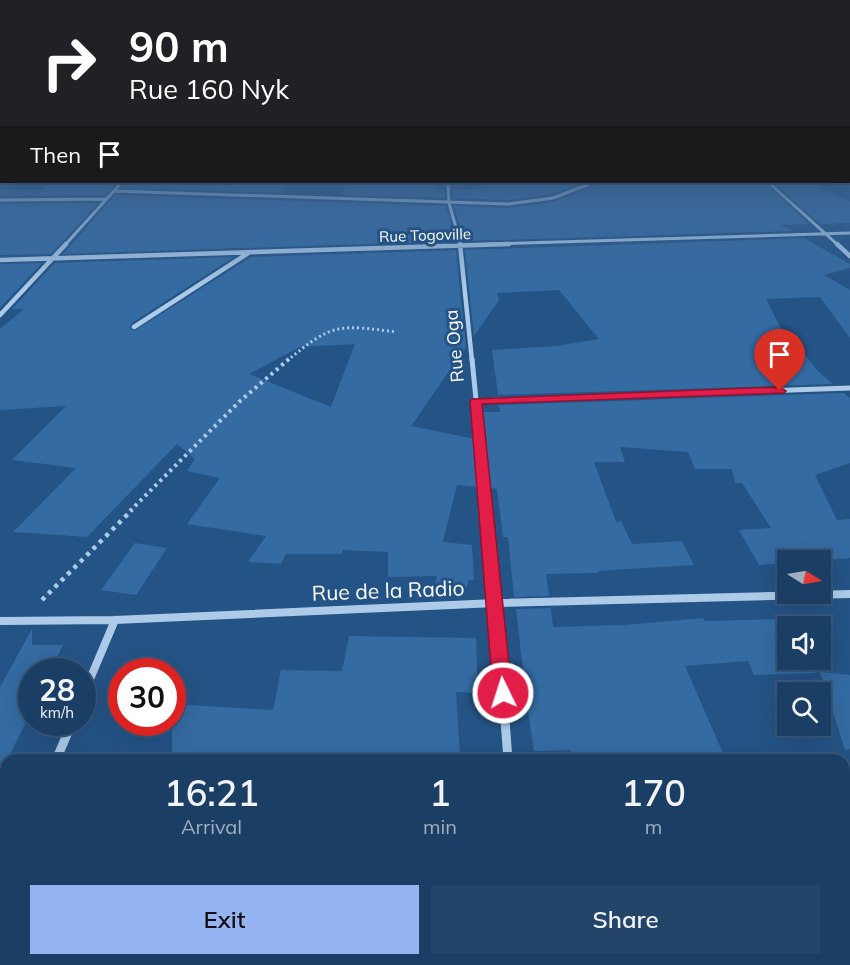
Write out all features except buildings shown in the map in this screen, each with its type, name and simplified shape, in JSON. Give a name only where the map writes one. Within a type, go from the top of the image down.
[{"type":"street","points":[[0,315],[56,258],[104,201]]},
{"type":"street","points":[[394,201],[449,203],[536,201]]},
{"type":"street","points":[[789,201],[850,256]]},
{"type":"street","name":"Rue Oga","points":[[449,203],[461,246],[496,603],[508,754]]},
{"type":"street","name":"Rue Togoville","points":[[0,260],[850,232]]},
{"type":"street","points":[[134,327],[250,251]]},
{"type":"street","points":[[476,401],[850,388]]},
{"type":"street","name":"Rue de la Radio","points":[[0,621],[115,620],[496,603],[850,594]]},
{"type":"street","points":[[96,665],[115,620]]},
{"type":"street","points":[[59,754],[66,736]]},
{"type":"path","points":[[22,620],[239,402],[315,338],[327,330],[342,327],[397,332]]},
{"type":"route","points":[[503,693],[476,401],[780,391]]}]
